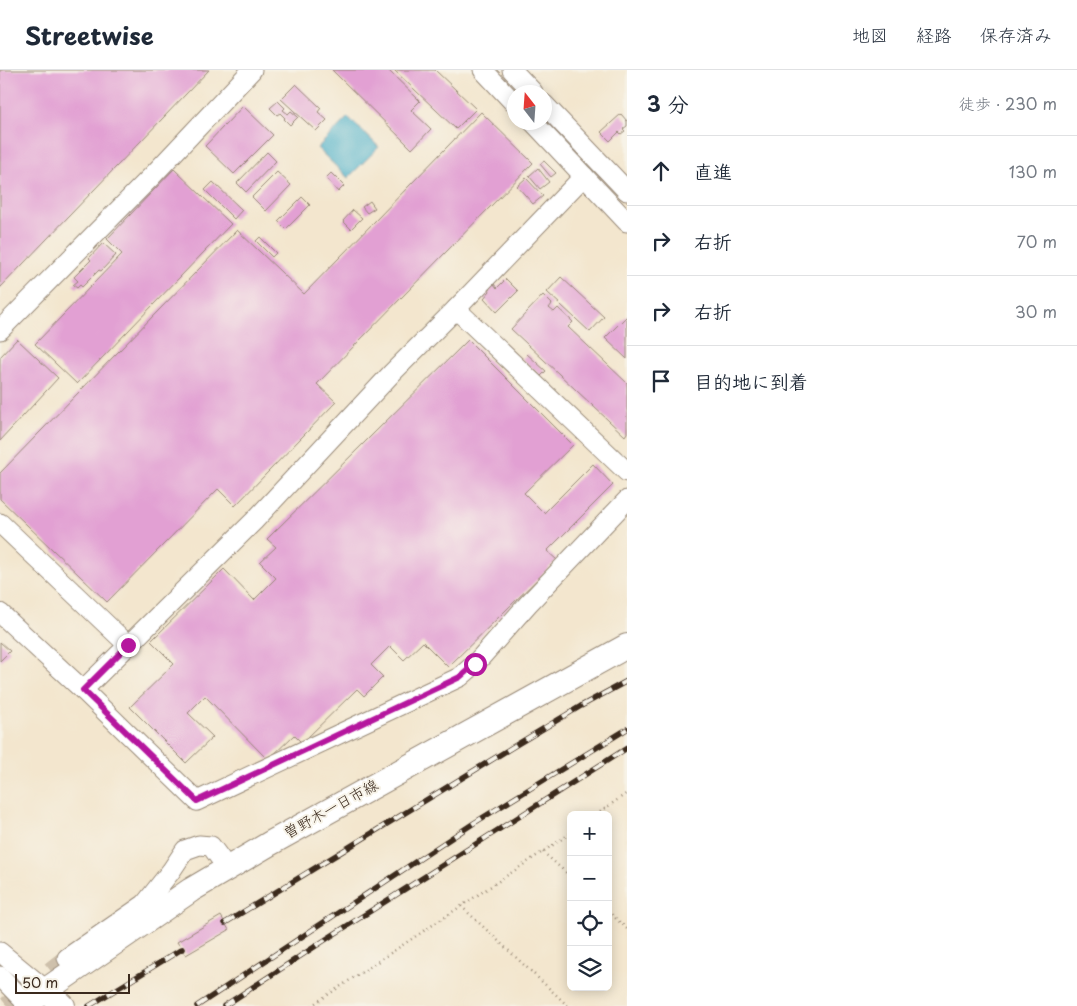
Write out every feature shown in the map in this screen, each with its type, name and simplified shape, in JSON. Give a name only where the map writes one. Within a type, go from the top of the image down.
[{"type":"main road","name":"曽野木一日市線","points":[[28,1005],[55,999],[191,890],[269,844],[627,646]]},
{"type":"street","points":[[0,330],[151,177],[252,70]]},
{"type":"street","points":[[483,70],[507,96]]},
{"type":"street","points":[[512,70],[526,85]]},
{"type":"street","points":[[552,112],[627,191]]},
{"type":"street","points":[[541,130],[627,222]]},
{"type":"street","points":[[83,690],[254,521],[392,373],[584,176]]},
{"type":"street","points":[[456,309],[627,472]]},
{"type":"street","points":[[0,614],[83,690],[197,801],[460,677],[475,664],[528,604],[627,500]]},
{"type":"street","points":[[0,523],[128,645]]},
{"type":"street","points":[[67,958],[145,904],[172,871],[185,850],[199,845],[211,846],[228,869]]},
{"type":"street","points":[[0,952],[55,999]]},
{"type":"street","points":[[0,976],[28,1005]]},
{"type":"path","points":[[602,811],[627,793]]},
{"type":"path","points":[[311,1006],[567,835]]},
{"type":"path","points":[[543,852],[567,873]]},
{"type":"path","points":[[461,906],[567,1006]]},
{"type":"path","points":[[612,915],[627,928]]},
{"type":"water","points":[[348,117],[379,147],[348,178],[317,148]]},
{"type":"building","points":[[0,70],[209,70],[0,288]]},
{"type":"building","points":[[332,70],[388,70],[420,101],[411,110],[431,129],[412,149]]},
{"type":"building","points":[[394,70],[435,70],[476,109],[456,129]]},
{"type":"building","points":[[296,84],[321,108],[318,112],[327,120],[316,131],[281,99]]},
{"type":"building","points":[[278,101],[285,108],[283,110],[288,114],[291,111],[298,117],[290,125],[280,113],[277,115],[270,108]]},
{"type":"building","points":[[243,106],[273,135],[234,174],[205,146]]},
{"type":"building","points":[[481,112],[533,163],[317,384],[336,402],[235,506],[218,489],[107,602],[0,499],[0,473],[237,230],[304,294]]},
{"type":"building","points":[[621,114],[627,121],[627,126],[623,129],[625,131],[621,134],[619,132],[610,141],[601,132]]},
{"type":"building","points":[[267,152],[276,161],[246,192],[237,183]]},
{"type":"building","points":[[544,161],[556,173],[551,177],[540,164]]},
{"type":"building","points":[[538,168],[549,182],[540,189],[529,176]]},
{"type":"building","points":[[174,169],[231,224],[77,384],[35,344],[122,254],[107,239]]},
{"type":"building","points":[[277,172],[291,185],[266,211],[252,197]]},
{"type":"building","points":[[331,173],[344,186],[338,192],[326,178]]},
{"type":"building","points":[[526,178],[543,196],[533,204],[517,186]]},
{"type":"building","points":[[213,182],[242,210],[234,219],[205,190]]},
{"type":"building","points":[[302,197],[310,205],[286,229],[278,221]]},
{"type":"building","points":[[370,201],[375,208],[367,213],[362,207]]},
{"type":"building","points":[[353,210],[362,218],[351,229],[343,221]]},
{"type":"building","points":[[260,237],[276,253],[272,257],[256,241]]},
{"type":"building","points":[[103,243],[116,255],[101,271],[99,270],[82,287],[80,285],[77,288],[73,285],[78,281],[74,277],[91,260],[89,258]]},
{"type":"building","points":[[561,277],[604,317],[590,332],[547,292]]},
{"type":"building","points":[[506,279],[518,291],[497,312],[484,298],[494,284],[497,288]]},
{"type":"building","points":[[543,295],[552,304],[549,308],[554,312],[558,308],[573,322],[568,327],[627,383],[627,433],[625,436],[511,329]]},
{"type":"building","points":[[627,316],[627,359],[605,338]]},
{"type":"building","points":[[17,339],[58,378],[0,441],[0,357]]},
{"type":"building","points":[[468,340],[573,445],[524,493],[544,513],[593,464],[613,485],[547,551],[557,560],[448,667],[423,642],[404,660],[390,646],[371,665],[383,677],[364,696],[357,689],[302,743],[294,735],[268,760],[205,696],[188,713],[213,737],[186,763],[130,707],[174,664],[151,641],[224,569],[254,600],[276,578],[260,562],[276,547],[267,539]]},
{"type":"building","points":[[527,354],[546,371],[541,376],[522,359]]},
{"type":"building","points":[[0,642],[10,651],[0,661]]},
{"type":"building","points":[[221,916],[229,930],[186,955],[177,942]]},
{"type":"tunnel","points":[[7,1006],[67,958]]},
{"type":"railway","points":[[225,923],[511,748],[627,681]]},
{"type":"railway","points":[[197,1006],[474,823],[627,729]]},
{"type":"railway","points":[[224,1006],[627,748]]},
{"type":"railway","points":[[89,1006],[182,949]]},
{"type":"route","points":[[128,645],[83,690],[197,801],[460,677],[475,664]]}]
